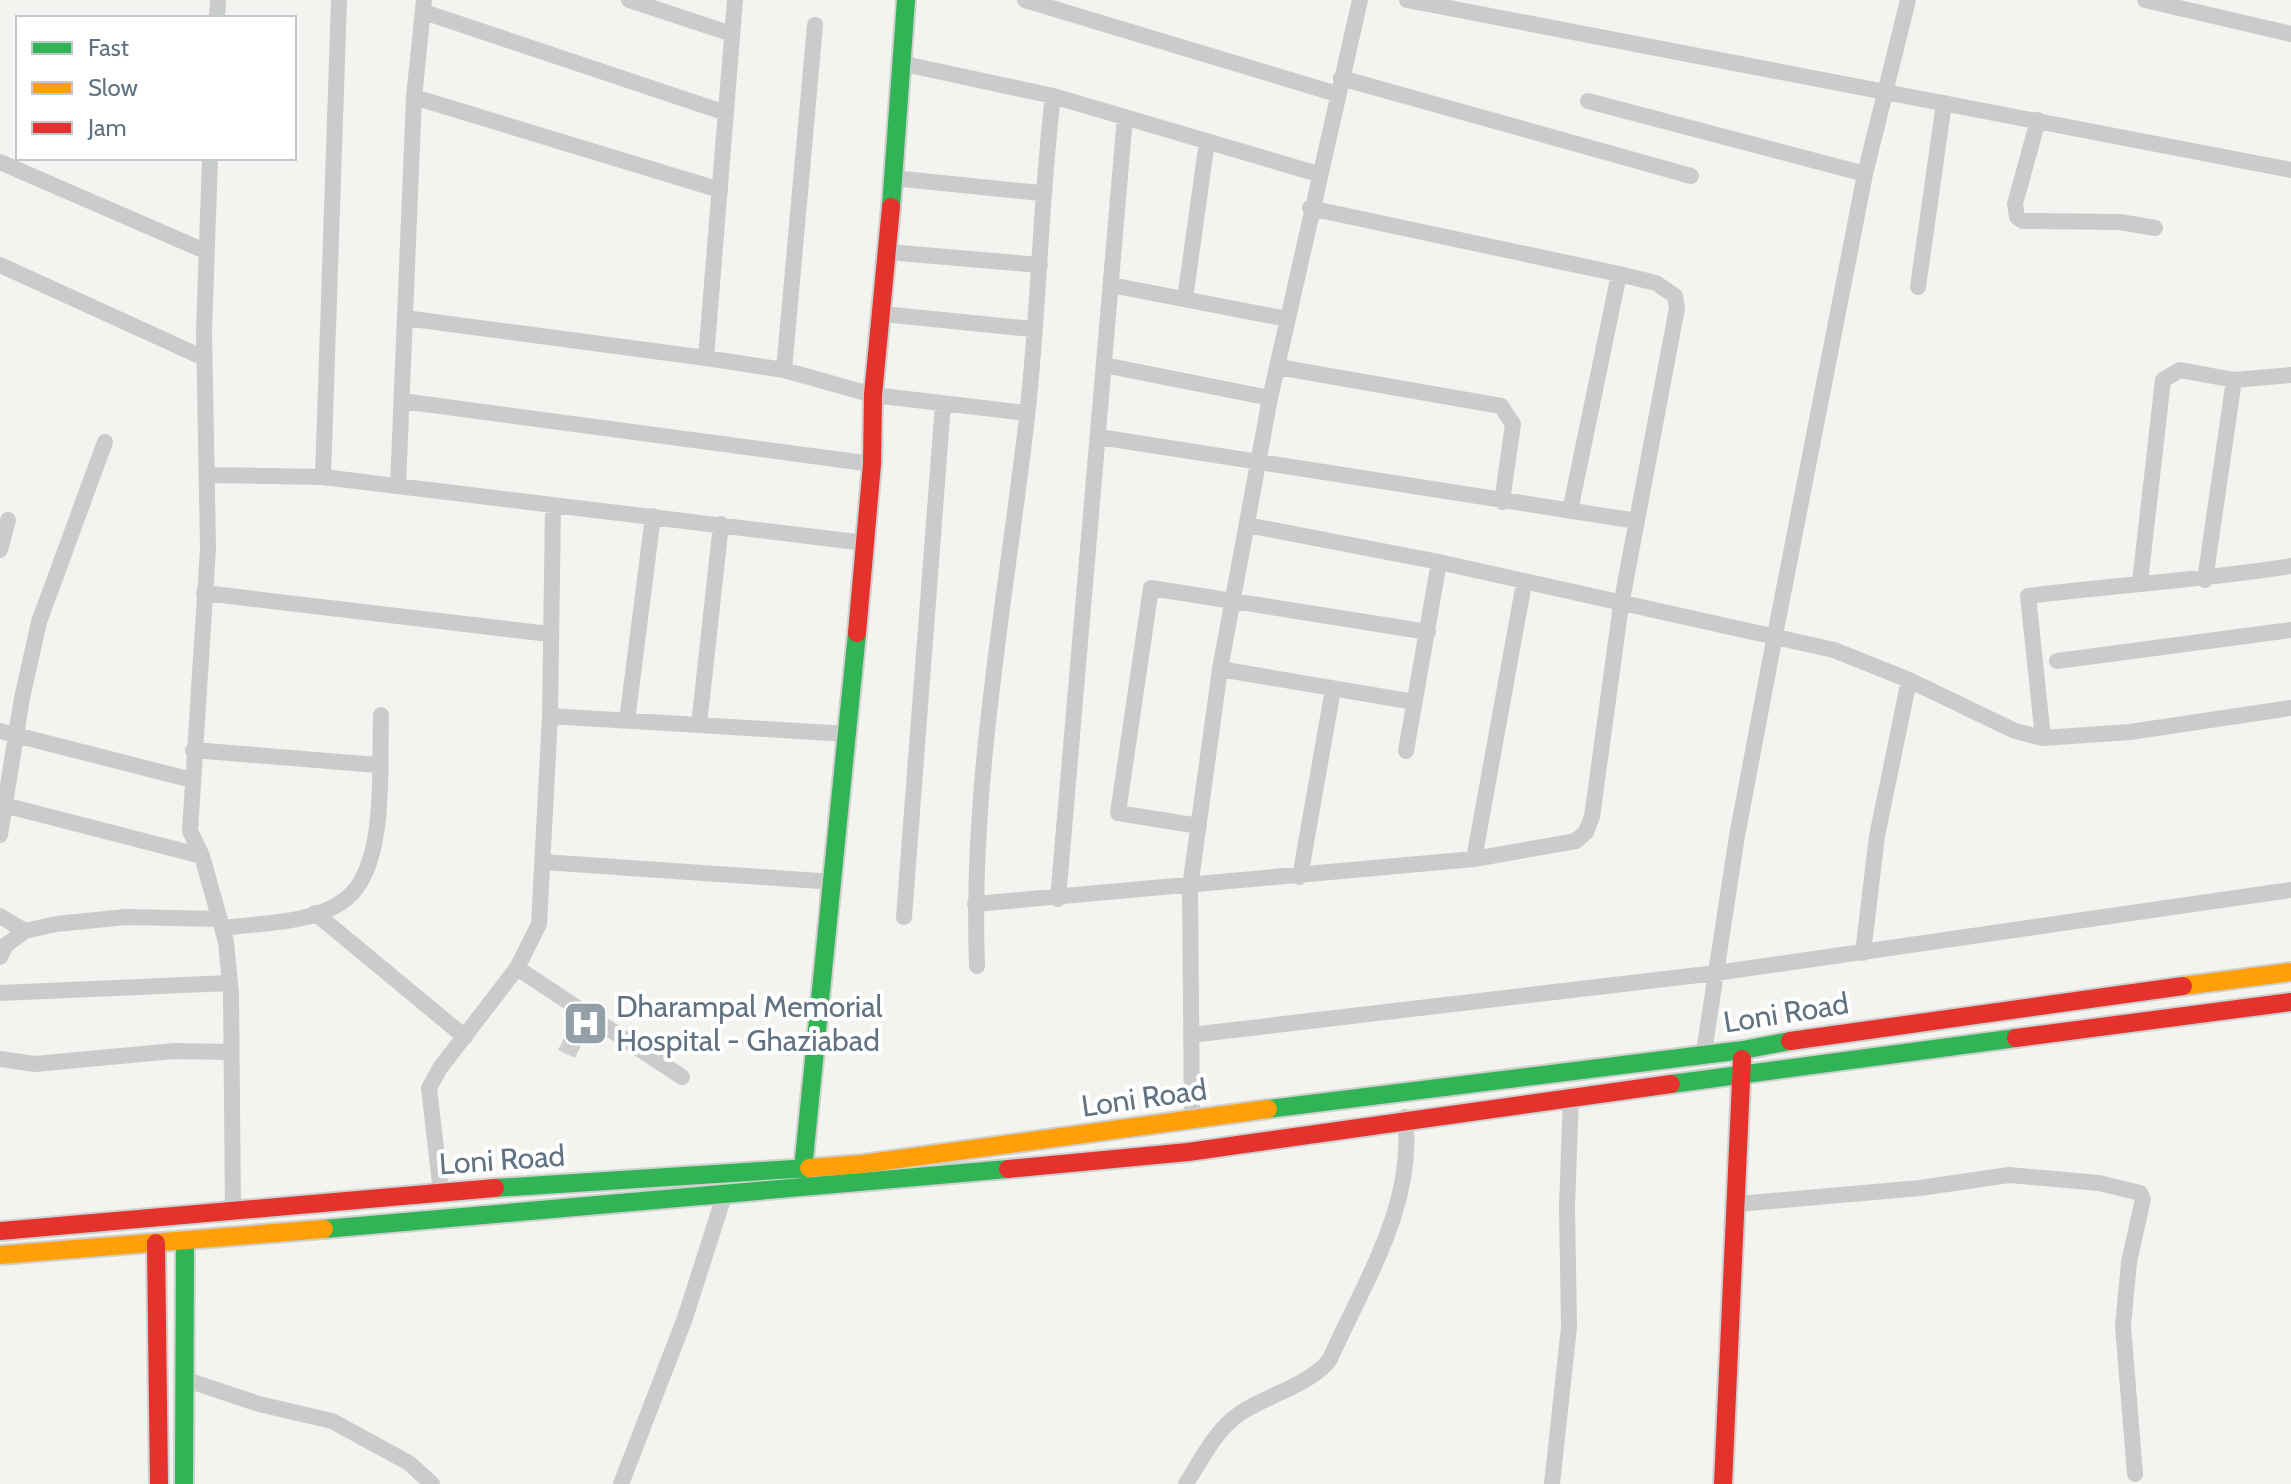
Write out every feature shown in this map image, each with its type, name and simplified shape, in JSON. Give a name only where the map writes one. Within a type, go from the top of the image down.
[{"type":"main road","points":[[803,1169],[834,882],[872,464],[873,395],[883,314],[906,0]]},
{"type":"main road","name":"Loni Road","points":[[0,1231],[441,1192],[803,1169],[1192,1121],[1399,1091],[1743,1050],[1826,1034],[2291,972]]},
{"type":"main road","name":"Loni Road","points":[[0,1255],[724,1196],[1188,1152],[1571,1097],[2291,1002]]},
{"type":"main road","points":[[1723,1484],[1743,1050]]},
{"type":"main road","points":[[184,1484],[185,1241]]},
{"type":"main road","points":[[156,1243],[159,1484]]},
{"type":"street","points":[[323,477],[339,0]]},
{"type":"street","points":[[629,0],[732,34]]},
{"type":"street","points":[[706,358],[735,0]]},
{"type":"street","points":[[1025,0],[1339,86],[1691,176]]},
{"type":"street","points":[[1192,1121],[1190,887],[1220,669],[1270,398],[1310,208],[1360,0]]},
{"type":"street","points":[[1407,0],[1482,7],[1884,92],[2291,170]]},
{"type":"street","points":[[1701,1080],[1716,973],[1775,635],[1865,174],[1908,0]]},
{"type":"street","points":[[2145,0],[2291,34]]},
{"type":"street","points":[[398,486],[414,97],[424,6],[726,113]]},
{"type":"street","points":[[784,370],[815,25]]},
{"type":"street","points":[[900,63],[1053,96],[1318,174]]},
{"type":"street","points":[[977,966],[975,904],[982,754],[1027,413],[1040,265],[1041,193],[1053,96]]},
{"type":"street","points":[[414,97],[720,190]]},
{"type":"street","points":[[1588,101],[1865,174]]},
{"type":"street","points":[[1918,287],[1944,103]]},
{"type":"street","points":[[1058,899],[1125,117]]},
{"type":"street","points":[[2038,120],[2015,204],[2017,217],[2023,221],[2120,222],[2155,228]]},
{"type":"street","points":[[1185,299],[1207,141]]},
{"type":"street","points":[[210,160],[205,251],[207,475],[204,593],[190,831],[202,856],[221,923],[230,983],[233,1211]]},
{"type":"street","points":[[0,162],[205,251]]},
{"type":"street","points":[[893,178],[1041,193]]},
{"type":"street","points":[[975,904],[1058,899],[1474,859],[1564,846],[1586,832],[1592,817],[1621,605],[1677,308],[1675,296],[1666,288],[1619,274],[1310,208]]},
{"type":"street","points":[[888,252],[1040,265]]},
{"type":"street","points":[[0,265],[204,358]]},
{"type":"street","points":[[1570,511],[1619,274]]},
{"type":"street","points":[[1111,285],[1287,319]]},
{"type":"street","points":[[883,314],[1032,329]]},
{"type":"street","points":[[405,318],[706,358],[784,370],[873,395],[1027,413]]},
{"type":"street","points":[[1104,365],[1270,398]]},
{"type":"street","points":[[1278,367],[1501,406],[1513,424],[1502,502]]},
{"type":"street","points":[[2140,582],[2163,380],[2180,370],[2234,380],[2291,375]]},
{"type":"street","points":[[2205,580],[2234,380]]},
{"type":"street","points":[[402,401],[872,464]]},
{"type":"street","points":[[904,917],[943,404]]},
{"type":"street","points":[[1099,437],[1637,521]]},
{"type":"street","points":[[0,835],[8,733],[39,622],[105,442]]},
{"type":"street","points":[[207,475],[323,477],[865,543]]},
{"type":"street","points":[[441,1192],[429,1088],[517,968],[539,924],[550,716],[553,505]]},
{"type":"street","points":[[627,721],[653,516]]},
{"type":"street","points":[[0,550],[8,520]]},
{"type":"street","points":[[699,725],[721,524]]},
{"type":"street","points":[[1247,525],[1439,562],[1621,605],[1775,635],[1859,658],[2015,731],[2043,738],[2130,732],[2291,708]]},
{"type":"street","points":[[1406,751],[1439,562]]},
{"type":"street","points":[[2043,738],[2028,596],[2140,582],[2205,580],[2291,566]]},
{"type":"street","points":[[1474,859],[1524,583]]},
{"type":"street","points":[[1199,826],[1118,813],[1151,588],[1428,632]]},
{"type":"street","points":[[204,593],[549,634]]},
{"type":"street","points":[[2057,661],[2291,630]]},
{"type":"street","points":[[1220,669],[1414,702]]},
{"type":"street","points":[[1863,953],[1877,836],[1909,680]]},
{"type":"street","points":[[1300,877],[1333,689]]},
{"type":"street","points":[[0,957],[6,945],[25,931],[126,917],[221,923],[315,913],[347,898],[373,855],[381,715]]},
{"type":"street","points":[[550,716],[848,734]]},
{"type":"street","points":[[8,733],[192,780]]},
{"type":"street","points":[[193,750],[378,765]]},
{"type":"street","points":[[4,805],[202,856]]},
{"type":"street","points":[[544,862],[834,882]]},
{"type":"street","points":[[1191,1035],[1716,973],[2291,890]]},
{"type":"street","points":[[315,913],[465,1037]]},
{"type":"street","points":[[0,916],[25,931]]},
{"type":"street","points":[[517,968],[682,1077]]},
{"type":"street","points":[[0,993],[230,983]]},
{"type":"street","points":[[0,1059],[35,1064],[174,1051],[230,1052]]},
{"type":"street","points":[[1186,1484],[1228,1423],[1283,1388],[1315,1375],[1330,1359],[1400,1201],[1406,1165],[1405,1121],[1399,1091]]},
{"type":"street","points":[[1552,1484],[1569,1327],[1567,1206],[1571,1097]]},
{"type":"street","points":[[1737,1204],[1920,1188],[2009,1175],[2099,1183],[2140,1193],[2143,1199],[2129,1262],[2123,1326],[2135,1474]]},
{"type":"street","points":[[621,1484],[685,1318],[724,1196]]},
{"type":"street","points":[[184,1379],[259,1404],[332,1421],[409,1463],[432,1484]]},
{"type":"building","points":[[574,1019],[589,1029],[575,1058],[558,1050]]},
{"type":"traffic: fast","points":[[891,207],[906,0]]},
{"type":"traffic: fast","points":[[803,1169],[857,633]]},
{"type":"traffic: fast","points":[[1671,1084],[2016,1038]]},
{"type":"traffic: fast","points":[[1268,1109],[1743,1050],[1790,1041]]},
{"type":"traffic: fast","points":[[495,1188],[809,1168]]},
{"type":"traffic: fast","points":[[324,1229],[1008,1169]]},
{"type":"traffic: fast","points":[[184,1484],[185,1241]]},
{"type":"traffic: slow","points":[[2183,986],[2291,972]]},
{"type":"traffic: slow","points":[[809,1168],[862,1164],[1268,1109]]},
{"type":"traffic: slow","points":[[0,1255],[324,1229]]},
{"type":"traffic: jam","points":[[857,633],[872,464],[873,395],[891,207]]},
{"type":"traffic: jam","points":[[1790,1041],[2183,986]]},
{"type":"traffic: jam","points":[[2016,1038],[2291,1002]]},
{"type":"traffic: jam","points":[[1723,1484],[1742,1059]]},
{"type":"traffic: jam","points":[[1008,1169],[1188,1152],[1671,1084]]},
{"type":"traffic: jam","points":[[0,1231],[495,1188]]},
{"type":"traffic: jam","points":[[156,1243],[159,1484]]},
{"type":"place","name":"Dharampal Memorial Hospital - Ghaziabad","points":[[585,1024]]}]
